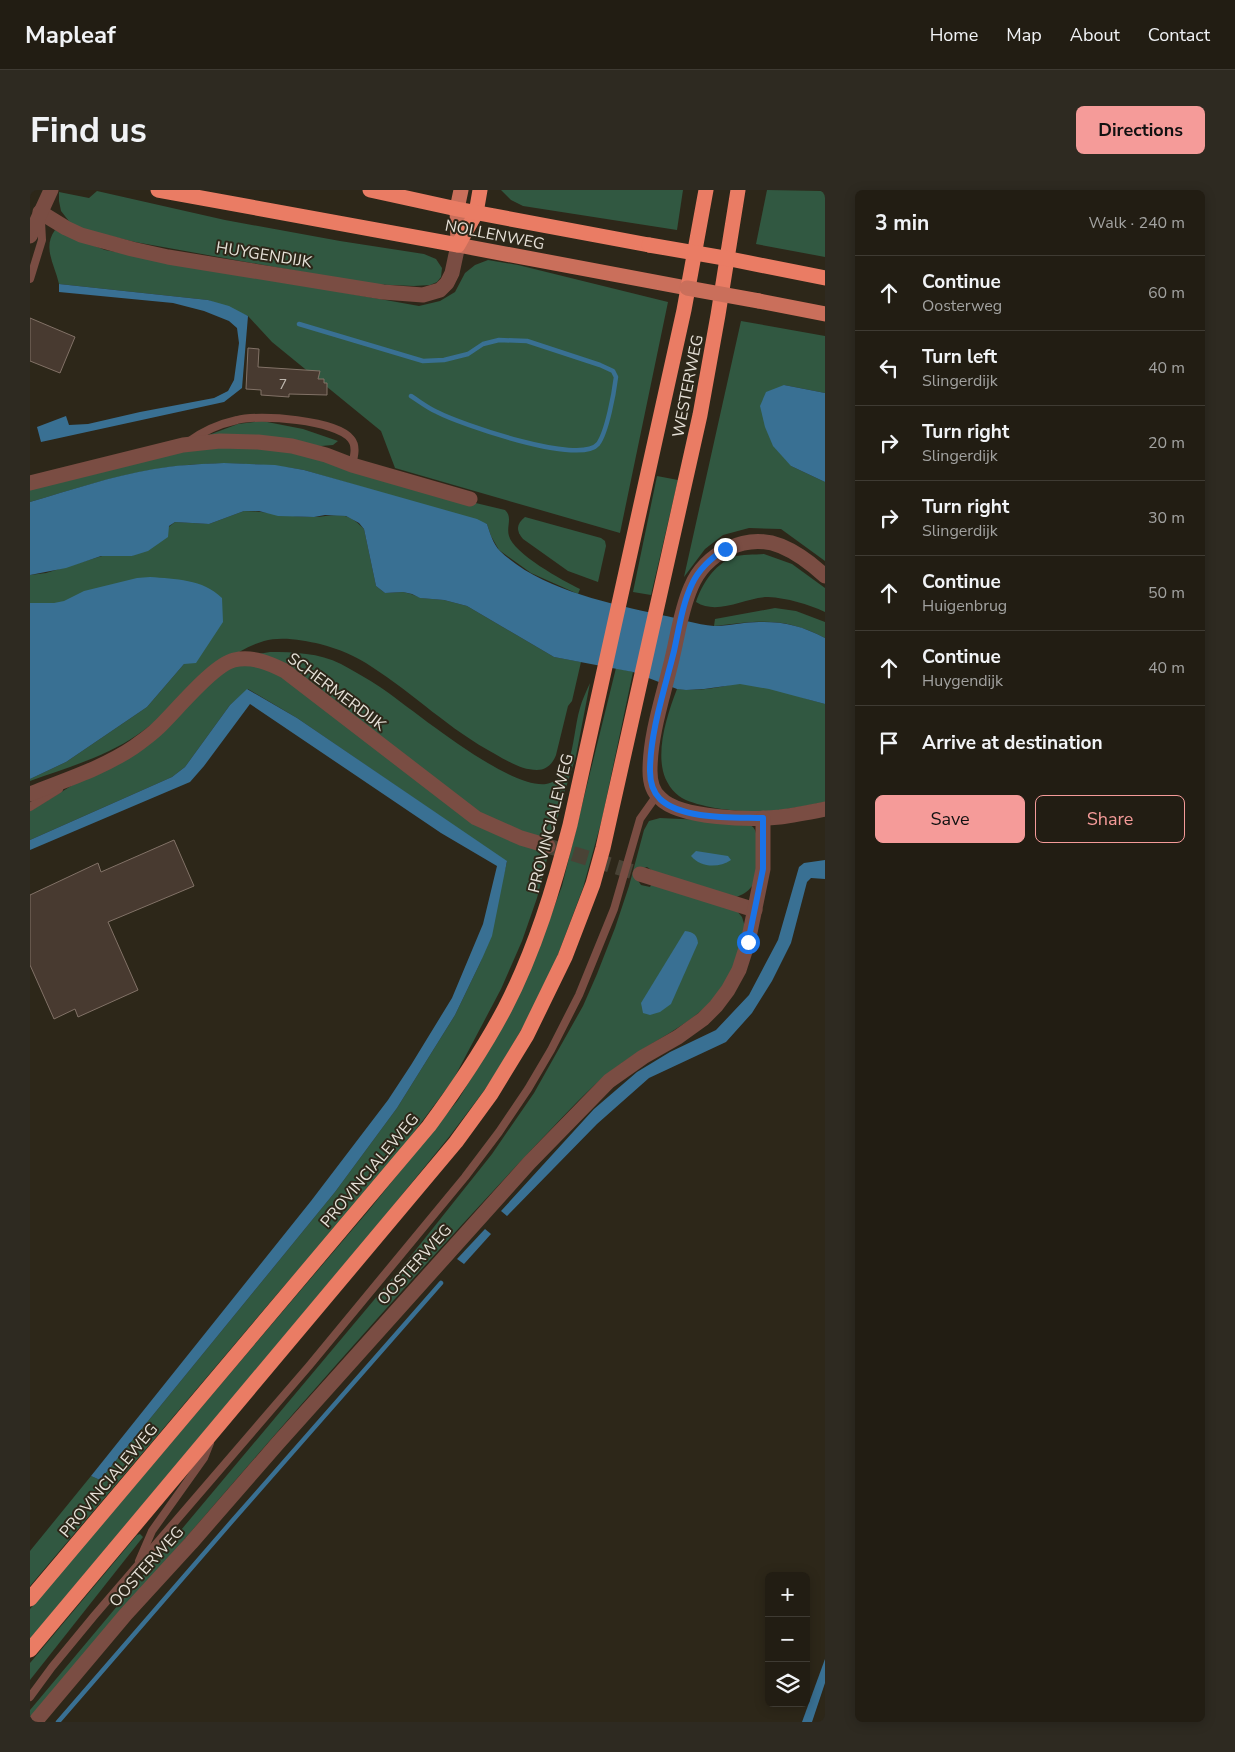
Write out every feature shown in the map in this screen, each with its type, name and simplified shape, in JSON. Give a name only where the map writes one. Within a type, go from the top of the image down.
[{"type":"highway","name":"NOLLENWEG","points":[[158,190],[458,245]]},
{"type":"highway","name":"NOLLENWEG","points":[[370,190],[476,213],[825,278]]},
{"type":"highway","points":[[458,245],[476,213],[480,190]]},
{"type":"highway","name":"WESTERWEG","points":[[600,690],[684,310],[706,190]]},
{"type":"highway","name":"WESTERWEG","points":[[218,1427],[456,1142],[491,1094],[510,1065],[553,983],[574,935],[593,884],[603,848],[663,587],[700,414],[738,190]]},
{"type":"highway","points":[[735,213],[743,190]]},
{"type":"highway","name":"PROVINCIALEWEG","points":[[30,1599],[429,1126],[479,1054],[524,968],[556,881],[600,690]]},
{"type":"highway","points":[[30,1650],[218,1427]]},
{"type":"main road","points":[[458,245],[457,209],[460,190]]},
{"type":"main road","name":"NOLLENWEG","points":[[458,245],[825,314]]},
{"type":"street","points":[[30,236],[51,190]]},
{"type":"street","name":"HUYGENDIJK","points":[[40,212],[66,228],[82,235],[132,249],[168,257],[383,292],[423,295],[440,290],[452,273],[458,245]]},
{"type":"street","points":[[30,483],[183,445],[220,441],[258,442],[292,446],[326,455],[470,499]]},
{"type":"street","points":[[825,576],[810,562],[781,546],[765,542],[748,542],[725,549],[704,566],[691,586],[685,607],[661,705],[650,765],[651,782],[656,795],[676,809],[690,813],[763,818],[782,817],[825,809]]},
{"type":"street","name":"SCHERMERDIJK","points":[[30,794],[92,768],[133,748],[157,730],[194,691],[224,666],[233,660],[258,659],[285,672],[476,818],[521,838],[548,846]]},
{"type":"street","name":"OOSTERWEG","points":[[35,1722],[126,1614],[535,1156],[609,1080],[643,1056],[678,1037],[703,1019],[716,1006],[739,970],[755,910],[763,869],[763,818]]},
{"type":"street","points":[[640,874],[755,910]]},
{"type":"lane","points":[[30,279],[42,240],[40,212]]},
{"type":"lane","points":[[183,445],[203,431],[238,419],[263,416],[326,425],[345,432],[353,440],[355,452],[352,464]]},
{"type":"lane","points":[[30,807],[92,768]]},
{"type":"lane","points":[[30,1697],[52,1667],[309,1366],[465,1177],[523,1096],[556,1042],[579,995],[614,909],[640,819],[656,795]]},
{"type":"lane","points":[[137,1567],[152,1530],[204,1458],[218,1427]]},
{"type":"green space","points":[[501,190],[683,190],[677,230],[523,206],[511,200]]},
{"type":"green space","points":[[767,190],[825,191],[825,257],[756,244]]},
{"type":"green space","points":[[97,191],[225,220],[424,254],[436,259],[442,268],[441,277],[437,282],[430,285],[369,284],[135,242],[72,225],[61,211],[59,192],[89,198]]},
{"type":"green space","points":[[55,230],[105,250],[419,306],[440,301],[455,292],[465,273],[475,265],[488,260],[518,265],[668,302],[620,533],[395,468],[381,431],[272,342],[248,316],[208,300],[59,284],[49,250],[51,237]]},
{"type":"green space","points":[[741,321],[825,336],[825,393],[784,385],[791,466],[825,482],[825,561],[781,529],[749,528],[723,535],[705,549],[684,577]]},
{"type":"green space","points":[[262,421],[303,429],[338,441],[333,445],[321,446],[206,436],[238,424]]},
{"type":"green space","points":[[221,446],[291,451],[438,494],[505,510],[509,516],[509,536],[519,550],[540,566],[580,589],[578,594],[531,573],[499,550],[487,524],[304,470],[267,465],[211,464],[174,466],[124,475],[30,502],[30,489],[146,458]]},
{"type":"green space","points":[[657,476],[678,480],[651,595],[633,592]]},
{"type":"green space","points":[[244,511],[305,517],[337,515],[348,517],[356,521],[364,529],[376,586],[385,593],[403,592],[421,598],[444,600],[467,606],[554,657],[581,662],[556,755],[551,763],[544,769],[537,770],[515,765],[463,734],[360,659],[320,644],[299,640],[277,639],[264,641],[230,658],[152,724],[125,743],[85,761],[30,781],[30,779],[66,762],[147,707],[184,664],[30,742],[30,604],[33,603],[30,603],[30,575],[46,573],[102,556],[132,556],[175,522],[209,524]]},
{"type":"green space","points":[[525,517],[601,538],[605,541],[606,546],[598,582],[568,571],[523,539],[518,528],[520,522]]},
{"type":"green space","points":[[764,554],[792,564],[825,588],[825,612],[797,602],[768,597],[722,607],[704,606],[696,602],[710,576],[726,560],[740,555]]},
{"type":"green space","points":[[775,608],[796,611],[825,622],[825,638],[797,626],[783,623],[758,622],[714,626],[715,619]]},
{"type":"green space","points":[[270,652],[315,655],[333,660],[380,687],[485,762],[529,782],[546,784],[553,782],[561,776],[566,768],[581,705],[590,683],[576,756],[563,797],[537,898],[522,941],[501,989],[453,1080],[391,1163],[278,1293],[30,1586],[30,1551],[91,1476],[100,1480],[335,1192],[397,1108],[455,1015],[481,961],[507,862],[297,718],[248,689],[230,705],[185,767],[172,777],[30,840],[30,811],[76,783],[225,670],[258,654]]},
{"type":"green space","points":[[616,668],[633,672],[602,819],[583,888],[554,965],[527,1020],[500,1066],[449,1137],[383,1218],[30,1639],[30,1609],[369,1210],[458,1100],[491,1046],[538,950],[562,886]]},
{"type":"green space","points":[[733,684],[755,685],[825,704],[825,802],[770,811],[730,810],[703,806],[682,798],[673,790],[664,775],[661,751],[667,718],[677,689],[705,689]]},
{"type":"green space","points":[[660,818],[745,822],[755,830],[757,850],[756,875],[752,886],[747,892],[736,897],[654,872],[647,867],[644,868],[637,879],[641,885],[650,887],[652,883],[737,911],[742,917],[746,930],[732,971],[722,988],[697,1014],[638,1052],[604,1077],[555,1125],[487,1197],[355,1344],[30,1718],[30,1710],[410,1257],[492,1154],[534,1093],[583,1006],[615,928],[629,886],[644,830],[649,821]]},
{"type":"green space","points":[[140,1534],[143,1537],[30,1680],[30,1663],[137,1535]]},
{"type":"water","points":[[59,284],[208,300],[229,306],[248,316],[242,388],[224,402],[41,442],[37,427],[66,416],[69,425],[88,424],[214,398],[228,391],[234,380],[239,343],[237,328],[229,321],[204,311],[173,303],[59,292]]},
{"type":"water","points":[[784,385],[825,393],[825,482],[791,466],[773,446],[765,427],[760,406],[766,392]]},
{"type":"water","points":[[224,463],[275,465],[304,470],[477,519],[487,524],[492,538],[500,551],[517,564],[535,576],[555,585],[598,600],[694,623],[718,626],[776,622],[815,633],[825,638],[825,704],[769,689],[740,684],[704,689],[677,689],[633,672],[554,657],[467,606],[444,600],[420,598],[403,592],[385,593],[376,586],[364,529],[359,523],[346,516],[278,516],[259,511],[244,511],[209,524],[175,522],[169,526],[168,537],[148,551],[132,556],[101,556],[66,568],[30,575],[30,502],[123,475],[163,468]]},
{"type":"water","points":[[150,577],[188,581],[206,587],[222,598],[223,622],[196,663],[184,664],[147,707],[66,762],[30,779],[30,603],[64,601],[84,591],[137,578]]},
{"type":"water","points":[[247,689],[297,718],[507,861],[492,936],[481,961],[455,1015],[397,1108],[335,1192],[100,1480],[91,1476],[311,1201],[388,1100],[411,1065],[452,998],[483,924],[497,866],[441,833],[250,704],[190,782],[30,850],[30,840],[172,777],[185,767],[230,705]]},
{"type":"water","points":[[696,851],[728,856],[731,860],[716,865],[705,865],[691,856]]},
{"type":"water","points":[[825,860],[825,879],[811,878],[807,882],[791,943],[772,981],[752,1013],[726,1042],[649,1078],[597,1124],[507,1216],[501,1211],[594,1109],[637,1072],[670,1052],[716,1030],[749,995],[778,940],[799,867],[804,863]]},
{"type":"water","points":[[685,931],[694,934],[698,943],[671,1004],[660,1012],[650,1015],[643,1013],[641,1003]]},
{"type":"water","points":[[485,1229],[491,1234],[464,1264],[457,1259]]},
{"type":"water","points":[[825,1659],[825,1683],[812,1722],[802,1722],[807,1707],[810,1707],[810,1700]]},
{"type":"building","points":[[30,318],[75,337],[60,373],[30,361]]},
{"type":"building","points":[[248,348],[259,349],[258,367],[320,371],[318,379],[324,379],[324,383],[327,383],[327,395],[289,394],[289,397],[261,395],[261,390],[246,389]]},
{"type":"building","points":[[174,840],[194,886],[108,922],[138,990],[78,1017],[75,1009],[54,1019],[30,965],[30,895],[98,863],[101,872]]},
{"type":"waterway","points":[[299,324],[423,361],[444,360],[468,354],[483,344],[499,340],[527,341],[600,365],[613,371],[616,377],[610,412],[604,431],[598,444],[587,449],[568,450],[519,441],[450,418],[411,396]]},
{"type":"waterway","points":[[58,1722],[441,1283]]},
{"type":"tunnel","points":[[551,847],[640,874]]},
{"type":"route","points":[[725,549],[700,570],[691,586],[661,705],[650,772],[651,782],[656,795],[676,809],[690,813],[763,818],[763,869],[748,942]]}]
